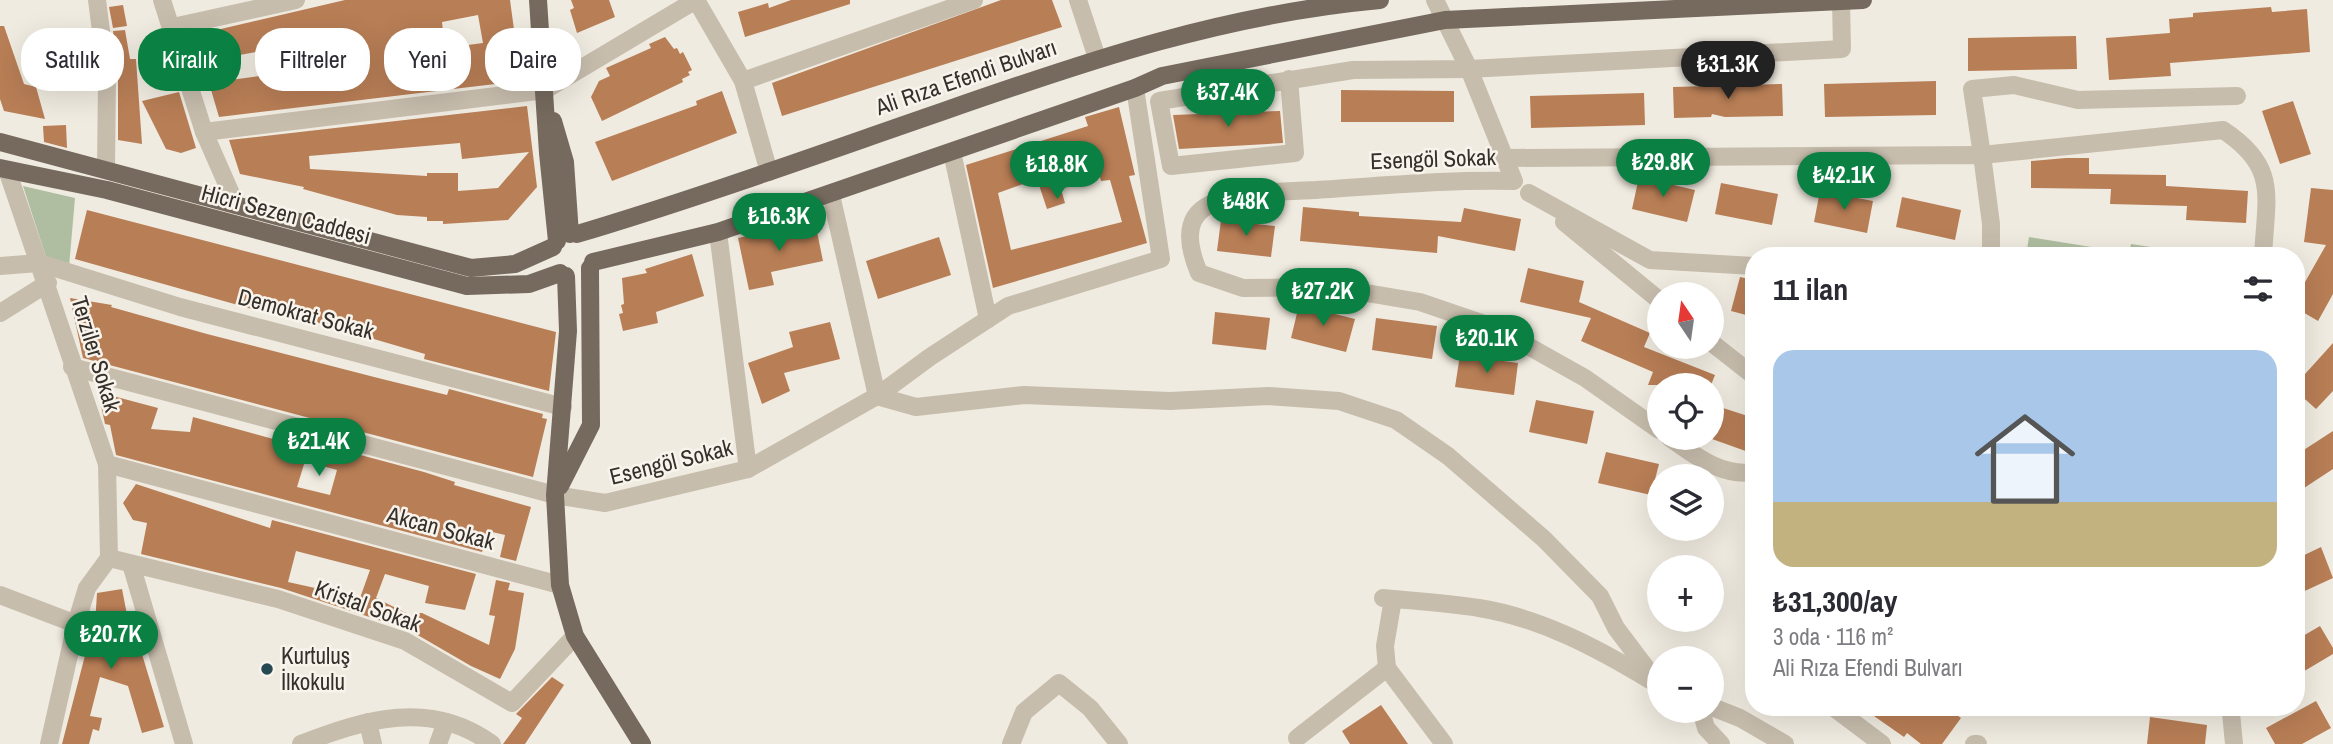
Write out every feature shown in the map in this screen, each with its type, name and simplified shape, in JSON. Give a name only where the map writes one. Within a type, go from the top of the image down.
[{"type":"main road","points":[[538,0],[540,28]]},
{"type":"main road","name":"Ali Rıza Efendi Bulvarı","points":[[1,139],[106,170],[471,268],[515,264],[564,239],[769,172],[1097,58],[1246,18],[1380,0]]},
{"type":"main road","points":[[563,274],[579,276],[592,265],[718,232],[1135,88],[1162,76],[1445,20],[1863,0]]},
{"type":"main road","points":[[545,91],[564,239],[552,262],[563,274],[568,331],[555,495],[560,585],[575,636],[642,744]]},
{"type":"main road","name":"Hicri Sezen Caddesi","points":[[4,169],[107,190],[467,286],[528,284],[563,274]]},
{"type":"main road","points":[[555,495],[591,425],[590,242],[564,239]]},
{"type":"street","points":[[97,0],[107,77],[106,170]]},
{"type":"street","points":[[162,0],[205,132],[236,205]]},
{"type":"street","points":[[173,27],[296,0]]},
{"type":"street","points":[[581,69],[696,0],[743,81],[769,172]]},
{"type":"street","points":[[743,81],[974,0]]},
{"type":"street","points":[[1078,0],[1097,58]]},
{"type":"street","name":"Esengöl Sokak","points":[[1435,0],[1469,69],[1514,181],[1475,180],[1262,193],[1210,204],[1192,222],[1188,247],[1199,273],[1244,288],[1331,287],[1420,302],[1496,328],[1584,378],[1647,422]]},
{"type":"street","points":[[1289,79],[1295,153],[1171,166],[1160,101],[1289,79],[1353,70],[1469,69],[1842,49],[1840,2]]},
{"type":"street","points":[[1990,247],[1982,155],[1972,89],[2014,85],[2078,100],[2237,96]]},
{"type":"street","name":"Esengöl Sokak","points":[[72,367],[555,495],[605,503],[748,469],[877,396],[1008,306],[1161,259],[1135,88]]},
{"type":"street","points":[[205,132],[537,91]]},
{"type":"street","points":[[1506,158],[1982,155],[2223,130],[2247,146],[2266,178],[2263,247]]},
{"type":"street","points":[[952,152],[988,319]]},
{"type":"street","name":"Terziler Sokak","points":[[4,169],[48,283],[72,367],[107,464],[109,558]]},
{"type":"street","points":[[1514,181],[1647,290]]},
{"type":"street","points":[[1529,193],[1650,260],[1745,266]]},
{"type":"street","points":[[831,194],[877,396],[916,407],[1024,395],[1170,401],[1268,396],[1339,401],[1396,420],[1448,456],[1553,549],[1600,596],[1616,628],[1647,669]]},
{"type":"street","points":[[718,232],[748,469]]},
{"type":"street","points":[[0,266],[39,263]]},
{"type":"street","name":"Demokrat Sokak","points":[[39,263],[180,307],[563,407]]},
{"type":"street","points":[[0,313],[48,283]]},
{"type":"street","points":[[1724,352],[1745,369]]},
{"type":"street","points":[[1687,450],[1711,467],[1745,474]]},
{"type":"street","name":"Akcan Sokak","points":[[107,464],[560,585]]},
{"type":"street","points":[[49,744],[76,624],[87,588],[109,558]]},
{"type":"street","name":"Kristal Sokak","points":[[109,558],[278,599],[405,641],[512,703],[575,636]]},
{"type":"street","points":[[131,564],[184,744]]},
{"type":"street","points":[[0,595],[76,624]]},
{"type":"street","points":[[1444,744],[1387,668],[1385,646],[1388,598],[1480,608],[1550,628],[1605,653],[1647,678]]},
{"type":"street","points":[[1296,742],[1387,668]]},
{"type":"street","points":[[1011,744],[1024,712],[1059,683],[1090,708],[1119,744]]},
{"type":"street","points":[[1724,712],[1741,718],[1785,744]]},
{"type":"street","points":[[301,744],[398,715],[446,722],[475,731],[492,744]]},
{"type":"street","points":[[1845,716],[1882,744]]},
{"type":"street","points":[[2229,716],[2234,744]]},
{"type":"street","points":[[368,722],[373,744]]},
{"type":"street","points":[[438,744],[446,722]]},
{"type":"street","points":[[1705,723],[1721,744]]},
{"type":"green space","points":[[23,186],[75,198],[69,267],[47,260]]},
{"type":"green space","points":[[2029,237],[2092,247],[2027,247]]},
{"type":"building","points":[[345,0],[510,0],[514,28],[485,28],[485,85],[471,87],[471,45],[483,43],[478,15],[442,22],[443,28],[384,28],[384,91],[437,91],[219,117],[211,91],[241,91],[241,79],[255,77],[255,91],[370,91],[370,28],[255,28],[255,52],[241,55],[241,28],[225,28]]},
{"type":"building","points":[[571,0],[609,0],[615,17],[581,31],[581,28],[575,28],[570,10],[574,8]]},
{"type":"building","points":[[791,0],[850,0],[850,4],[745,37],[738,12],[768,3],[769,8]]},
{"type":"building","points":[[1001,0],[1052,0],[1062,27],[782,116],[772,83]]},
{"type":"building","points":[[123,5],[127,26],[113,28],[109,7]]},
{"type":"building","points":[[2271,7],[2272,12],[2307,9],[2310,52],[2170,63],[2171,76],[2109,80],[2106,38],[2170,33],[2169,19],[2193,17],[2193,13]]},
{"type":"building","points":[[0,26],[4,26],[21,75],[21,91],[37,91],[45,119],[4,111],[0,99]]},
{"type":"building","points":[[124,30],[130,59],[136,59],[142,144],[118,140],[118,91],[124,91]]},
{"type":"building","points":[[2076,36],[2077,69],[1968,71],[1968,38]]},
{"type":"building","points":[[665,37],[680,54],[683,52],[692,70],[688,72],[690,75],[682,79],[683,82],[602,121],[591,97],[599,81],[610,76],[606,68],[651,48],[649,44]]},
{"type":"building","points":[[1936,81],[1936,115],[1825,117],[1824,84]]},
{"type":"building","points":[[1782,84],[1783,116],[1725,117],[1712,114],[1711,117],[1674,118],[1673,87]]},
{"type":"building","points":[[1341,90],[1454,91],[1454,122],[1341,122]]},
{"type":"building","points":[[722,91],[737,133],[612,181],[595,142],[697,105],[696,101]]},
{"type":"building","points":[[179,92],[196,148],[181,153],[166,149],[142,101]]},
{"type":"building","points":[[1644,93],[1645,125],[1531,128],[1530,96]]},
{"type":"building","points":[[2293,101],[2311,154],[2280,164],[2262,111]]},
{"type":"building","points":[[527,106],[537,187],[508,220],[443,224],[443,221],[427,221],[427,217],[397,215],[303,189],[304,187],[240,174],[229,140]],"holes":[[[460,143],[462,159],[529,152],[498,188],[458,191],[458,173],[427,173],[427,176],[310,169],[309,156]]]},
{"type":"building","points":[[1119,107],[1135,175],[1129,176],[1147,243],[993,288],[966,165],[1088,126],[1085,117]],"holes":[[[1100,177],[1101,181],[1110,180],[1122,222],[1011,250],[998,193],[1037,179],[1047,209],[1065,203],[1061,189]]]},
{"type":"building","points":[[1280,111],[1283,143],[1179,149],[1173,115]]},
{"type":"building","points":[[66,125],[67,148],[44,142],[43,126]]},
{"type":"building","points":[[2089,158],[2089,174],[2166,175],[2166,186],[2248,191],[2246,223],[2186,220],[2187,206],[2110,204],[2111,189],[2031,188],[2031,161]]},
{"type":"building","points":[[1639,177],[1695,190],[1687,222],[1632,209]]},
{"type":"building","points":[[1721,183],[1778,194],[1772,225],[1715,214]]},
{"type":"building","points":[[2311,188],[2333,190],[2333,294],[2318,321],[2305,313],[2305,282],[2326,245],[2304,242]]},
{"type":"building","points":[[1820,191],[1873,201],[1867,233],[1814,222]]},
{"type":"building","points":[[1902,197],[1961,210],[1955,240],[1896,227]]},
{"type":"building","points":[[1303,207],[1359,212],[1359,216],[1461,222],[1464,208],[1521,219],[1515,251],[1438,236],[1437,253],[1300,241]]},
{"type":"building","points":[[87,210],[556,332],[549,391],[424,359],[425,354],[285,313],[284,315],[252,309],[75,259]]},
{"type":"building","points":[[1221,220],[1275,226],[1271,257],[1217,251]]},
{"type":"building","points":[[815,222],[823,261],[771,272],[774,285],[749,290],[738,238]]},
{"type":"building","points":[[939,237],[951,275],[878,299],[866,261]]},
{"type":"building","points":[[692,254],[704,296],[656,312],[658,323],[623,331],[619,314],[623,313],[621,305],[624,304],[622,278],[647,273],[645,269]]},
{"type":"building","points":[[1528,268],[1584,281],[1579,302],[1647,332],[1644,347],[1647,348],[1647,359],[1674,359],[1710,373],[1653,373],[1581,341],[1591,318],[1520,302]]},
{"type":"building","points":[[1740,277],[1745,278],[1745,315],[1731,311]]},
{"type":"building","points":[[70,298],[112,305],[111,307],[207,334],[447,395],[449,389],[543,414],[542,418],[547,419],[533,477],[83,358]]},
{"type":"building","points":[[1299,305],[1355,319],[1346,352],[1291,338]]},
{"type":"building","points":[[1215,312],[1270,318],[1266,350],[1212,344]]},
{"type":"building","points":[[1376,318],[1437,326],[1432,359],[1372,350]]},
{"type":"building","points":[[830,322],[840,359],[784,373],[790,391],[762,404],[748,363],[793,347],[789,332]]},
{"type":"building","points":[[2333,343],[2333,391],[2316,409],[2305,399],[2305,374]]},
{"type":"building","points":[[1460,355],[1518,363],[1514,395],[1455,387]]},
{"type":"building","points":[[98,392],[158,408],[151,429],[190,432],[193,417],[310,449],[312,442],[424,472],[455,482],[454,485],[531,507],[516,561],[500,557],[505,535],[488,531],[482,552],[116,455],[110,425],[105,424]],"holes":[[[305,461],[337,470],[330,495],[297,487]]]},
{"type":"building","points":[[1536,400],[1594,411],[1587,444],[1529,432]]},
{"type":"building","points":[[1724,408],[1745,415],[1745,451],[1724,443]]},
{"type":"building","points":[[2333,431],[2333,469],[2305,487],[2305,449]]},
{"type":"building","points":[[1606,452],[1659,464],[1647,464],[1647,494],[1598,483]]},
{"type":"building","points":[[136,484],[270,528],[272,520],[476,574],[465,610],[425,603],[429,586],[385,574],[376,598],[414,617],[416,613],[422,613],[489,645],[495,616],[489,615],[496,580],[510,583],[508,590],[524,593],[515,649],[500,679],[471,666],[409,630],[281,588],[141,554],[147,523],[133,520],[123,503]],"holes":[[[296,551],[370,570],[360,598],[288,582]]]},
{"type":"building","points":[[2321,547],[2333,578],[2305,591],[2305,555]]},
{"type":"building","points":[[122,589],[130,630],[135,642],[138,641],[164,727],[142,733],[128,686],[100,677],[90,716],[102,718],[99,731],[93,729],[89,744],[62,744],[88,644],[89,625],[95,624],[97,593]]},
{"type":"building","points":[[2320,626],[2333,648],[2333,654],[2305,671],[2305,635]]},
{"type":"building","points":[[552,677],[564,685],[525,744],[503,744],[522,718],[516,714]]},
{"type":"building","points":[[2316,701],[2331,728],[2302,744],[2275,744],[2266,728],[2288,716],[2305,716],[2305,707]]},
{"type":"building","points":[[1381,705],[1408,744],[1350,744],[1342,731]]},
{"type":"building","points":[[1874,716],[1961,718],[1942,744],[1921,744],[1907,733],[1904,737]]},
{"type":"building","points":[[2150,717],[2207,725],[2205,744],[2147,744]]},
{"type":"place","name":"Kurtuluş İlkokulu","points":[[267,669]]}]
